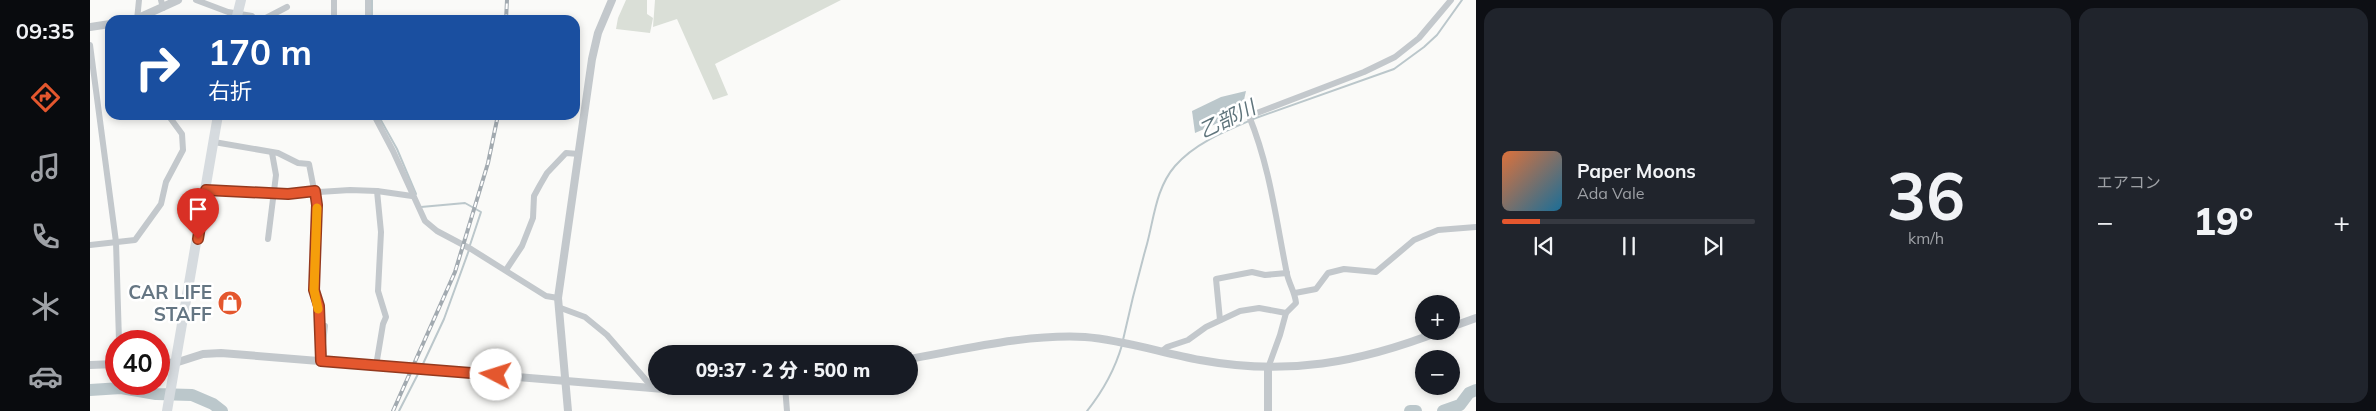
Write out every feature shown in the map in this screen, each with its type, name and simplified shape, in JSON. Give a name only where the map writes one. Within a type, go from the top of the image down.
[{"type":"main road","points":[[237,15],[241,0]]},
{"type":"main road","points":[[166,411],[217,120]]},
{"type":"street","points":[[137,15],[139,0]]},
{"type":"street","points":[[144,15],[162,4],[178,0]]},
{"type":"street","points":[[196,0],[232,15]]},
{"type":"street","points":[[334,0],[334,15]]},
{"type":"street","points":[[368,0],[368,15]]},
{"type":"street","points":[[568,411],[558,298],[595,46],[612,0]]},
{"type":"street","points":[[1268,411],[1268,368],[1286,313],[1296,303],[1295,293],[1287,273],[1273,196],[1249,116],[1364,72],[1395,57],[1419,38],[1451,0]]},
{"type":"street","points":[[272,15],[287,7]]},
{"type":"street","points":[[90,27],[105,25]]},
{"type":"street","points":[[90,45],[116,242],[119,330]]},
{"type":"street","points":[[90,245],[135,240],[154,215],[161,204],[164,188],[173,166],[183,150],[182,134],[172,120]]},
{"type":"street","points":[[377,120],[425,221],[438,231],[472,249],[546,296],[558,298]]},
{"type":"street","points":[[214,142],[272,152],[309,164],[317,205],[314,290],[319,306],[318,334],[322,344]]},
{"type":"street","points":[[268,239],[276,175],[272,152]]},
{"type":"street","points":[[506,270],[522,246],[533,218],[534,196],[546,173],[566,153],[579,154]]},
{"type":"street","points":[[206,190],[273,194],[315,191],[377,191],[412,196]]},
{"type":"street","points":[[376,366],[383,324],[386,317],[378,291],[381,232],[377,191]]},
{"type":"street","points":[[1295,293],[1316,289],[1328,273],[1344,270],[1376,272],[1414,240],[1438,230],[1476,227]]},
{"type":"street","points":[[1220,320],[1216,279],[1252,272],[1265,275],[1287,273]]},
{"type":"street","points":[[558,307],[585,317],[607,335],[648,382]]},
{"type":"street","points":[[1162,351],[1167,346],[1193,338],[1199,332],[1220,320],[1240,312],[1259,308],[1286,313]]},
{"type":"street","points":[[1460,324],[1476,318]]},
{"type":"street","points":[[321,361],[325,326]]},
{"type":"street","points":[[918,358],[1027,340],[1085,338],[1120,342],[1199,360],[1268,368],[1310,365],[1363,357],[1417,340]]},
{"type":"street","points":[[170,363],[175,363],[203,354],[216,353],[417,368],[566,382],[648,387]]},
{"type":"street","points":[[90,365],[105,364]]},
{"type":"street","points":[[786,395],[788,411]]},
{"type":"shaded area","points":[[626,0],[647,0],[647,14],[653,18],[650,33],[616,29],[618,18]]},
{"type":"shaded area","points":[[655,0],[841,0],[715,64],[728,95],[713,100],[677,19],[653,27]]},
{"type":"water","points":[[1246,91],[1241,113],[1195,133],[1192,111],[1221,97]]},
{"type":"waterway","points":[[372,0],[372,15]]},
{"type":"waterway","name":"乙部川","points":[[1253,119],[1394,69],[1437,35],[1462,0]]},
{"type":"waterway","points":[[381,120],[397,149],[416,194]]},
{"type":"waterway","name":"乙部川","points":[[1123,340],[1156,204],[1169,175],[1175,166],[1191,151],[1219,134],[1249,121]]},
{"type":"waterway","points":[[421,207],[465,203],[481,212],[470,245]]},
{"type":"waterway","points":[[422,366],[444,319],[469,250]]},
{"type":"waterway","name":"乙部川","points":[[1087,411],[1108,380],[1122,345]]},
{"type":"waterway","points":[[399,411],[419,372]]},
{"type":"waterway","points":[[90,390],[121,388],[156,394],[192,395],[213,404],[222,411]]},
{"type":"waterway","points":[[1443,411],[1460,405],[1469,393],[1476,390]]},
{"type":"waterway","points":[[1410,411],[1416,411]]},
{"type":"railway","points":[[506,15],[507,0]]},
{"type":"railway","points":[[393,411],[455,272],[488,163],[497,120]]},
{"type":"slow traffic","points":[[317,208],[314,290],[318,309]]},
{"type":"place","name":"CAR LIFE STAFF","points":[[230,303]]},
{"type":"route","points":[[198,239],[206,190],[242,194],[288,194],[315,191],[317,205],[314,290],[319,306],[318,334],[322,344],[321,361],[496,375]]}]
